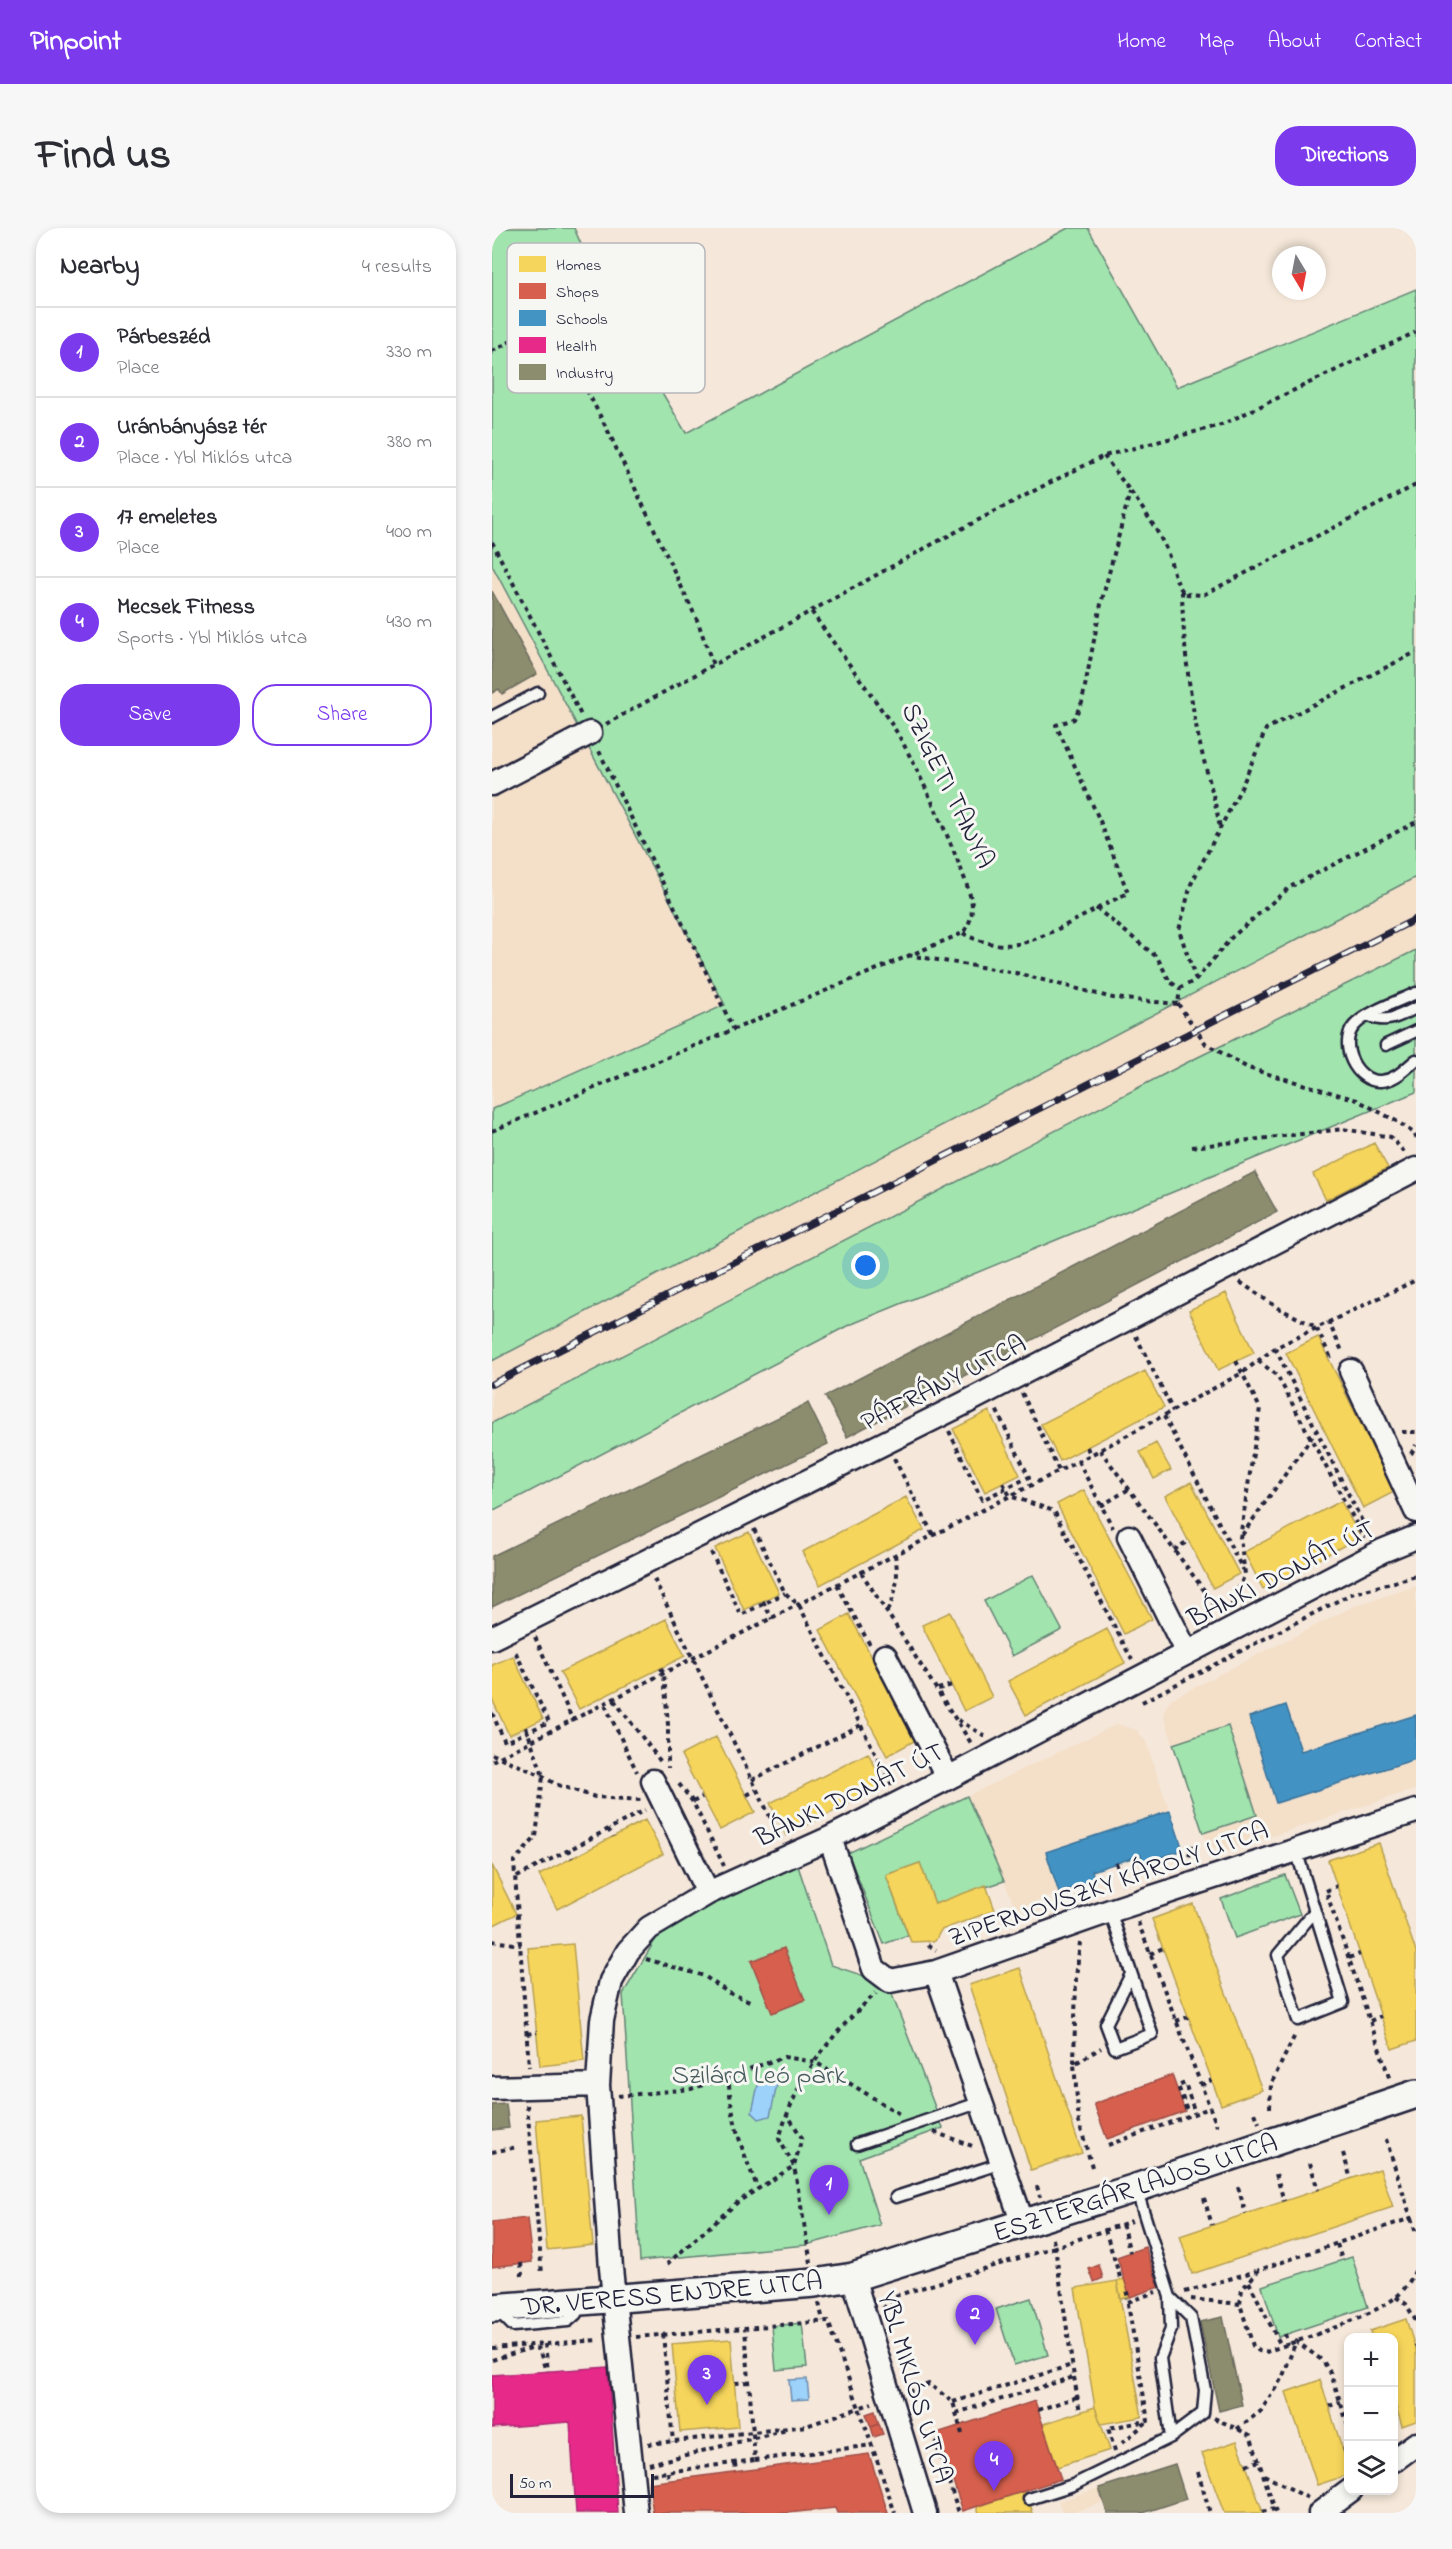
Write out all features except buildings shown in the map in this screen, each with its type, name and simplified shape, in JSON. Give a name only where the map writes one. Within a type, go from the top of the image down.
[{"type":"street","points":[[492,784],[590,733]]},
{"type":"street","name":"PÁFRÁNY UTCA","points":[[499,1647],[645,1562],[963,1404],[1415,1169]]},
{"type":"street","points":[[1352,1371],[1416,1511]]},
{"type":"street","points":[[1123,1537],[1187,1653]]},
{"type":"street","name":"BÁNKI DONÁT ÚT","points":[[636,2513],[617,2338],[599,2092],[602,2020],[611,1981],[628,1951],[649,1928],[708,1893],[830,1838],[948,1778],[987,1751],[1187,1653],[1229,1625],[1382,1551],[1416,1537]]},
{"type":"street","points":[[880,1655],[948,1778]]},
{"type":"street","points":[[655,1789],[708,1893]]},
{"type":"street","name":"ZIPERNOVSZKY KÁROLY UTCA","points":[[1035,2220],[1002,2163],[933,1963],[1110,1911],[1416,1811]]},
{"type":"street","points":[[830,1838],[874,1969],[890,1981],[933,1963]]},
{"type":"street","points":[[492,2088],[599,2092]]},
{"type":"street","name":"ESZTERGÁR LAJOS UTCA","points":[[853,2277],[1136,2188],[1407,2097]]},
{"type":"street","name":"DR. VERESS ENDRE UTCA","points":[[496,2308],[815,2283],[853,2277]]},
{"type":"street","name":"YBL MIKLÓS UTCA","points":[[853,2277],[903,2396],[925,2513]]},
{"type":"street","points":[[1398,2457],[1416,2444]]},
{"type":"street","points":[[1325,2510],[1344,2495]]},
{"type":"lane","points":[[492,717],[537,693]]},
{"type":"lane","points":[[1416,993],[1369,1016],[1354,1026],[1347,1039],[1349,1054],[1356,1067],[1367,1078],[1380,1081],[1396,1077],[1416,1060]]},
{"type":"lane","points":[[1369,1016],[1379,1020],[1390,1020],[1416,1008]]},
{"type":"lane","points":[[1386,1045],[1416,1031]]},
{"type":"lane","points":[[1296,1850],[1315,1911],[1343,2002],[1298,2020],[1278,1955],[1315,1911]]},
{"type":"lane","points":[[1110,1911],[1152,2034],[1116,2048],[1106,2024],[1131,1974]]},
{"type":"lane","points":[[856,2144],[981,2102]]},
{"type":"lane","points":[[896,2197],[1002,2163]]},
{"type":"lane","points":[[1136,2188],[1170,2297],[1171,2329],[1160,2358],[1171,2438]]},
{"type":"lane","points":[[1029,2499],[1073,2486],[1171,2438],[1203,2413],[1205,2390],[1191,2318],[1170,2297]]},
{"type":"path","points":[[590,733],[939,540],[1104,456],[1221,425],[1416,332]]},
{"type":"path","points":[[492,351],[507,343]]},
{"type":"path","points":[[588,393],[698,622],[713,665]]},
{"type":"path","points":[[1104,456],[1165,547],[1178,585],[1185,594],[1203,595],[1416,485]]},
{"type":"path","points":[[492,1131],[963,933],[978,942],[1017,944],[1046,933],[1128,893],[1100,821],[1056,725],[1074,719],[1082,702],[1101,604],[1130,492]]},
{"type":"path","points":[[492,542],[590,733],[734,1030]]},
{"type":"path","points":[[1182,591],[1183,631],[1197,730],[1220,830]]},
{"type":"path","name":"SZIGETI TANYA","points":[[811,611],[898,733],[944,829],[971,899],[969,925],[963,933]]},
{"type":"path","points":[[1196,980],[1179,930],[1191,884],[1220,830],[1266,729],[1416,652]]},
{"type":"path","points":[[1180,988],[1196,980],[1231,938],[1290,887],[1416,822]]},
{"type":"path","points":[[1096,908],[1156,957],[1170,982],[1180,988]]},
{"type":"path","points":[[908,955],[1016,973],[1113,998],[1178,1004]]},
{"type":"path","points":[[1180,988],[1178,1004],[1206,1044],[1248,1068],[1357,1100],[1398,1122],[1415,1134],[1416,1138]]},
{"type":"path","points":[[1192,1147],[1343,1129],[1390,1137],[1407,1154],[1415,1169]]},
{"type":"path","points":[[1232,1277],[1278,1308],[1316,1328],[1330,1356],[1328,1357]]},
{"type":"path","points":[[492,1761],[1100,1450],[1242,1373],[1275,1348],[1416,1280]]},
{"type":"path","points":[[1328,1322],[1352,1371]]},
{"type":"path","points":[[1132,1329],[1173,1411]]},
{"type":"path","points":[[1275,1348],[1373,1544]]},
{"type":"path","points":[[1229,1625],[1245,1574],[1240,1538],[1260,1408],[1236,1361]]},
{"type":"path","points":[[1257,1361],[1277,1375],[1312,1438],[1365,1539],[1355,1544]]},
{"type":"path","points":[[1019,1387],[1059,1471]]},
{"type":"path","points":[[955,1425],[948,1428],[982,1500],[1029,1477],[994,1406],[986,1410]]},
{"type":"path","points":[[1164,1416],[1217,1526],[1245,1574]]},
{"type":"path","points":[[1136,1422],[1140,1429]]},
{"type":"path","points":[[1240,1538],[1316,1431]]},
{"type":"path","points":[[1087,1447],[1090,1455]]},
{"type":"path","points":[[1100,1450],[1229,1625]]},
{"type":"path","points":[[891,1453],[933,1535]]},
{"type":"path","points":[[1078,1461],[1101,1506],[1123,1537]]},
{"type":"path","points":[[1003,1483],[1010,1496],[1054,1511],[1088,1570],[1136,1666]]},
{"type":"path","points":[[1101,1506],[1129,1489]]},
{"type":"path","points":[[746,1513],[785,1593],[799,1605],[895,1792]]},
{"type":"path","points":[[1174,1550],[1188,1541]]},
{"type":"path","points":[[887,1611],[894,1598],[897,1583],[895,1545]]},
{"type":"path","points":[[708,1546],[741,1615],[785,1593]]},
{"type":"path","points":[[645,1562],[785,1848]]},
{"type":"path","points":[[847,1571],[851,1577]]},
{"type":"path","points":[[861,1572],[957,1720],[987,1751]]},
{"type":"path","points":[[1135,1705],[1352,1594],[1416,1576]]},
{"type":"path","points":[[837,1585],[880,1655]]},
{"type":"path","points":[[763,1602],[772,1619]]},
{"type":"path","points":[[532,1631],[573,1721]]},
{"type":"path","points":[[492,1713],[505,1742],[527,1729],[549,1722],[516,1650],[499,1647]]},
{"type":"path","points":[[610,1702],[668,1772],[668,1725],[664,1674],[661,1668]]},
{"type":"path","points":[[938,1689],[952,1685]]},
{"type":"path","points":[[845,1694],[852,1690]]},
{"type":"path","points":[[607,1696],[655,1789]]},
{"type":"path","points":[[957,1720],[987,1751]]},
{"type":"path","points":[[751,1780],[861,1725]]},
{"type":"path","points":[[527,1729],[543,1776],[536,1838],[514,1862],[530,2069]]},
{"type":"path","points":[[492,1754],[543,1776],[555,1784],[595,1797],[655,1789],[693,1802],[728,1874]]},
{"type":"path","points":[[516,1878],[608,1829],[655,1789]]},
{"type":"path","points":[[747,1795],[756,1790]]},
{"type":"path","points":[[693,1802],[702,1797]]},
{"type":"path","points":[[608,1829],[613,1837]]},
{"type":"path","points":[[1185,1874],[1192,1845]]},
{"type":"path","points":[[568,1849],[572,1858]]},
{"type":"path","points":[[1116,1863],[1127,1895]]},
{"type":"path","points":[[1323,1881],[1370,2020],[1407,2097]]},
{"type":"path","points":[[1326,1891],[1337,1886]]},
{"type":"path","points":[[1134,1913],[1217,2126]]},
{"type":"path","points":[[1081,1940],[1076,1978],[1074,2064],[1079,2122],[1092,2168]]},
{"type":"path","points":[[492,1941],[521,1945]]},
{"type":"path","points":[[927,1941],[933,1963]]},
{"type":"path","points":[[1150,1954],[1163,1948]]},
{"type":"path","points":[[628,1951],[649,1960],[705,1976],[729,1993],[750,2001]]},
{"type":"path","points":[[1349,1958],[1360,1954]]},
{"type":"path","points":[[815,2283],[794,2166],[779,2139],[787,2113],[803,2078],[814,2062],[846,2021],[890,1981]]},
{"type":"path","points":[[524,1983],[532,1982]]},
{"type":"path","points":[[1370,2020],[1381,2016]]},
{"type":"path","points":[[1176,2021],[1188,2017]]},
{"type":"path","points":[[1270,2108],[1271,2084],[1304,2017]]},
{"type":"path","points":[[527,2034],[537,2032]]},
{"type":"path","points":[[1074,2064],[1113,2041]]},
{"type":"path","points":[[599,2092],[691,2088],[784,2056],[814,2062]]},
{"type":"path","points":[[728,2075],[732,2114],[739,2144],[758,2189]]},
{"type":"path","points":[[1201,2085],[1212,2080]]},
{"type":"path","points":[[1184,2108],[1186,2107],[1178,2086],[1185,2084],[1195,2113]]},
{"type":"path","points":[[527,2103],[542,2274]]},
{"type":"path","points":[[1108,2145],[1210,2108]]},
{"type":"path","points":[[667,2264],[739,2200],[794,2166],[802,2138],[787,2113]]},
{"type":"path","points":[[1386,2139],[1414,2218],[1416,2233]]},
{"type":"path","points":[[492,2152],[517,2147]]},
{"type":"path","points":[[1343,2152],[1351,2179]]},
{"type":"path","points":[[532,2159],[539,2158]]},
{"type":"path","points":[[1310,2163],[1318,2190]]},
{"type":"path","points":[[1276,2174],[1284,2201]]},
{"type":"path","points":[[1037,2186],[1035,2220],[1055,2247],[1080,2412]]},
{"type":"path","points":[[1238,2187],[1246,2214]]},
{"type":"path","points":[[1204,2198],[1212,2225]]},
{"type":"path","points":[[537,2213],[544,2212]]},
{"type":"path","points":[[886,2320],[883,2310],[895,2296],[1145,2217]]},
{"type":"path","points":[[1170,2297],[1414,2218]]},
{"type":"path","points":[[1122,2224],[1130,2252]]},
{"type":"path","points":[[1105,2230],[1121,2280]]},
{"type":"path","points":[[1337,2244],[1342,2260]]},
{"type":"path","points":[[521,2263],[522,2276]]},
{"type":"path","points":[[1259,2270],[1242,2289],[1240,2304],[1253,2346],[1259,2351],[1266,2352],[1288,2345],[1396,2297],[1414,2275],[1416,2268]]},
{"type":"path","points":[[1249,2282],[1281,2346]]},
{"type":"path","points":[[1127,2295],[1148,2421]]},
{"type":"path","points":[[1170,2297],[1240,2304]]},
{"type":"path","points":[[1396,2297],[1406,2304],[1416,2321]]},
{"type":"path","points":[[492,2348],[828,2321],[895,2513]]},
{"type":"path","points":[[745,2328],[755,2460]]},
{"type":"path","points":[[663,2334],[673,2442],[806,2426]]},
{"type":"path","points":[[1285,2334],[1288,2345]]},
{"type":"path","points":[[1296,2341],[1323,2361],[1331,2374],[1344,2412]]},
{"type":"path","points":[[1236,2429],[1261,2411],[1283,2376],[1296,2341]]},
{"type":"path","points":[[492,2360],[531,2348],[539,2349],[545,2368],[548,2369],[545,2344]]},
{"type":"path","points":[[953,2402],[1072,2366]]},
{"type":"path","points":[[956,2413],[1074,2377]]},
{"type":"path","points":[[903,2396],[905,2381]]},
{"type":"path","points":[[735,2383],[749,2382]]},
{"type":"path","points":[[642,2465],[806,2426],[903,2396],[929,2384],[953,2402],[962,2434]]},
{"type":"path","points":[[1038,2409],[1077,2397]]},
{"type":"path","points":[[1329,2406],[1341,2402]]},
{"type":"path","points":[[1203,2413],[1250,2435],[1275,2511],[1262,2512]]},
{"type":"path","points":[[1148,2421],[1123,2442],[1114,2450],[1108,2428],[1148,2421]]},
{"type":"path","points":[[940,2441],[936,2443],[959,2513]]},
{"type":"path","points":[[643,2475],[873,2445]]},
{"type":"path","points":[[802,2454],[802,2463]]},
{"type":"path","points":[[1246,2465],[1258,2461]]},
{"type":"path","points":[[735,2463],[736,2472]]},
{"type":"path","points":[[668,2472],[669,2480]]},
{"type":"path","points":[[1198,2472],[1210,2513]]},
{"type":"path","points":[[1263,2475],[1325,2510]]},
{"type":"path","points":[[877,2480],[884,2478]]},
{"type":"shaded area","points":[[492,565],[725,1005],[492,1109]]},
{"type":"shaded area","points":[[1416,877],[1416,950],[1182,1065],[492,1423],[492,1361]]},
{"type":"shaded area","points":[[1416,1586],[1416,1789],[1224,1852],[1207,1845],[1164,1717],[1164,1710],[1171,1699],[1354,1606]]},
{"type":"shaded area","points":[[1117,1724],[1137,1730],[1146,1742],[1183,1850],[1143,1863],[1141,1855],[1092,1871],[1095,1881],[1016,1909],[967,1796]]},
{"type":"shaded area","points":[[1099,2488],[1104,2502],[1070,2513],[1062,2513],[1058,2501]]},
{"type":"green space","points":[[492,228],[574,228],[580,243],[507,243],[507,393],[662,393],[686,433],[1068,228],[1088,228],[1177,387],[1416,289],[1416,877],[492,1361],[492,1109],[725,1005],[492,565]]},
{"type":"green space","points":[[1416,950],[1416,1092],[847,1326],[492,1511],[492,1423],[1182,1065]]},
{"type":"green space","points":[[1033,1575],[1062,1630],[1012,1656],[984,1601]]},
{"type":"green space","points":[[1228,1726],[1257,1815],[1203,1833],[1173,1744]]},
{"type":"green space","points":[[967,1796],[1004,1881],[935,1904],[920,1863],[886,1875],[908,1935],[884,1944],[848,1853]]},
{"type":"green space","name":"Szilárd Leó park","points":[[796,1860],[831,1965],[888,1984],[943,2128],[859,2158],[880,2225],[806,2245],[640,2261],[623,1994],[664,1925]]},
{"type":"green space","points":[[1285,1875],[1300,1914],[1235,1938],[1221,1899]]},
{"type":"green space","points":[[1352,2257],[1368,2307],[1278,2337],[1262,2286]]},
{"type":"green space","points":[[1031,2298],[1048,2355],[1014,2365],[996,2309]]},
{"type":"green space","points":[[802,2323],[807,2367],[776,2370],[772,2326]]},
{"type":"water","points":[[768,2078],[777,2085],[770,2116],[759,2119],[752,2112],[758,2085]]},
{"type":"water","points":[[807,2379],[809,2399],[791,2400],[789,2380]]},
{"type":"railway","points":[[492,1384],[1416,919]]},
{"type":"place","name":"Párbeszéd","points":[[829,2215]]},
{"type":"place","name":"Uránbányász tér","points":[[975,2345]]},
{"type":"place","name":"17 emeletes","points":[[707,2405]]},
{"type":"place","name":"Mecsek Fitness","points":[[994,2491]]}]
